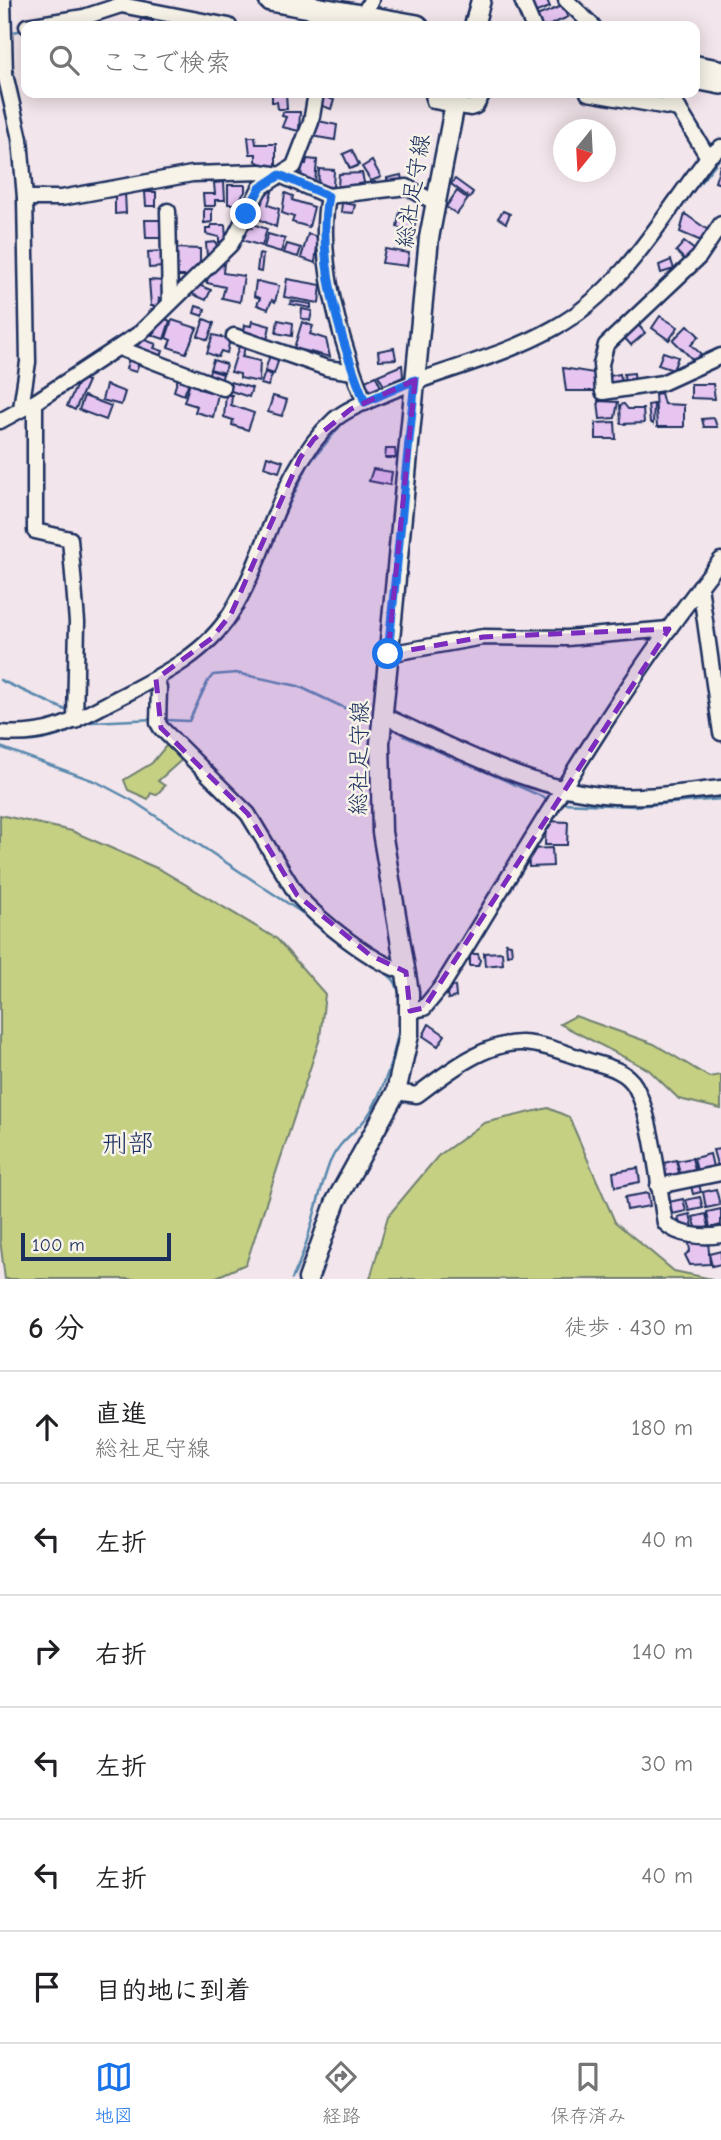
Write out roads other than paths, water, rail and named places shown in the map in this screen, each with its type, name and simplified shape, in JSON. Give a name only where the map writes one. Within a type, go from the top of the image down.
[{"type":"highway","points":[[270,0],[361,10],[400,21]]},
{"type":"highway","points":[[700,79],[721,83]]},
{"type":"main road","points":[[475,21],[481,0]]},
{"type":"main road","name":"総社足守線","points":[[308,1279],[336,1200],[396,1092],[405,1059],[410,1011],[381,823],[379,777],[382,715],[434,202],[455,99]]},
{"type":"street","points":[[4,0],[2,30],[5,74],[20,139],[24,198],[28,405],[35,531],[70,539],[77,622],[75,720]]},
{"type":"street","points":[[522,0],[531,21]]},
{"type":"street","points":[[566,0],[588,21]]},
{"type":"street","points":[[59,21],[84,17],[121,3],[206,21]]},
{"type":"street","points":[[2,30],[21,27]]},
{"type":"street","points":[[700,64],[721,68]]},
{"type":"street","points":[[0,421],[140,333],[231,244],[260,188],[294,166],[300,154],[315,98]]},
{"type":"street","points":[[434,98],[434,102],[455,99],[474,108],[480,98]]},
{"type":"street","points":[[616,98],[679,109]]},
{"type":"street","points":[[675,98],[708,157]]},
{"type":"street","points":[[0,733],[29,735],[55,730],[157,683],[212,638],[231,614],[300,458],[337,417],[415,380],[554,328],[613,282],[708,157],[721,147]]},
{"type":"street","points":[[24,198],[61,198],[192,174],[260,172],[280,175],[328,196],[407,187],[434,202]]},
{"type":"street","points":[[328,196],[324,218],[335,316],[365,402]]},
{"type":"street","points":[[168,211],[170,303]]},
{"type":"street","points":[[721,224],[699,257],[606,345],[601,364],[603,392],[663,383],[721,356]]},
{"type":"street","points":[[234,336],[327,368],[353,372]]},
{"type":"street","points":[[119,348],[223,388]]},
{"type":"street","points":[[410,1011],[424,1008],[442,986],[558,798],[669,629],[721,560]]},
{"type":"street","points":[[700,586],[721,733]]},
{"type":"street","points":[[388,654],[484,637],[567,638],[669,629]]},
{"type":"street","points":[[157,683],[158,719],[248,814],[307,906],[370,955],[392,969],[406,972]]},
{"type":"street","points":[[382,715],[515,774],[558,798],[635,797],[721,788]]},
{"type":"street","points":[[396,1092],[417,1095],[445,1075],[508,1044],[543,1046],[611,1067],[629,1077],[636,1087],[645,1114],[665,1223],[672,1230],[708,1237],[721,1235]]},
{"type":"street","points":[[658,1186],[721,1173]]},
{"type":"waterway","points":[[9,33],[21,30]]},
{"type":"waterway","points":[[677,211],[721,157]]},
{"type":"waterway","points":[[598,305],[611,293]]},
{"type":"waterway","points":[[273,538],[308,465],[346,419]]},
{"type":"waterway","points":[[163,682],[178,672]]},
{"type":"waterway","points":[[165,720],[189,721],[213,675],[236,673],[298,686],[368,719]]},
{"type":"waterway","points":[[0,680],[70,712]]},
{"type":"waterway","points":[[3,739],[21,742],[55,737],[89,723],[136,697]]},
{"type":"waterway","points":[[91,722],[155,719]]},
{"type":"waterway","points":[[404,736],[550,800]]},
{"type":"waterway","points":[[0,747],[97,782],[133,801],[313,920]]},
{"type":"waterway","points":[[560,803],[635,806],[721,799]]},
{"type":"waterway","points":[[292,1279],[304,1250],[330,1162],[337,1149],[362,1123],[374,1105],[394,1052],[400,998],[395,982],[381,969]]},
{"type":"district","name":"刑部","points":[[128,1144]]}]
